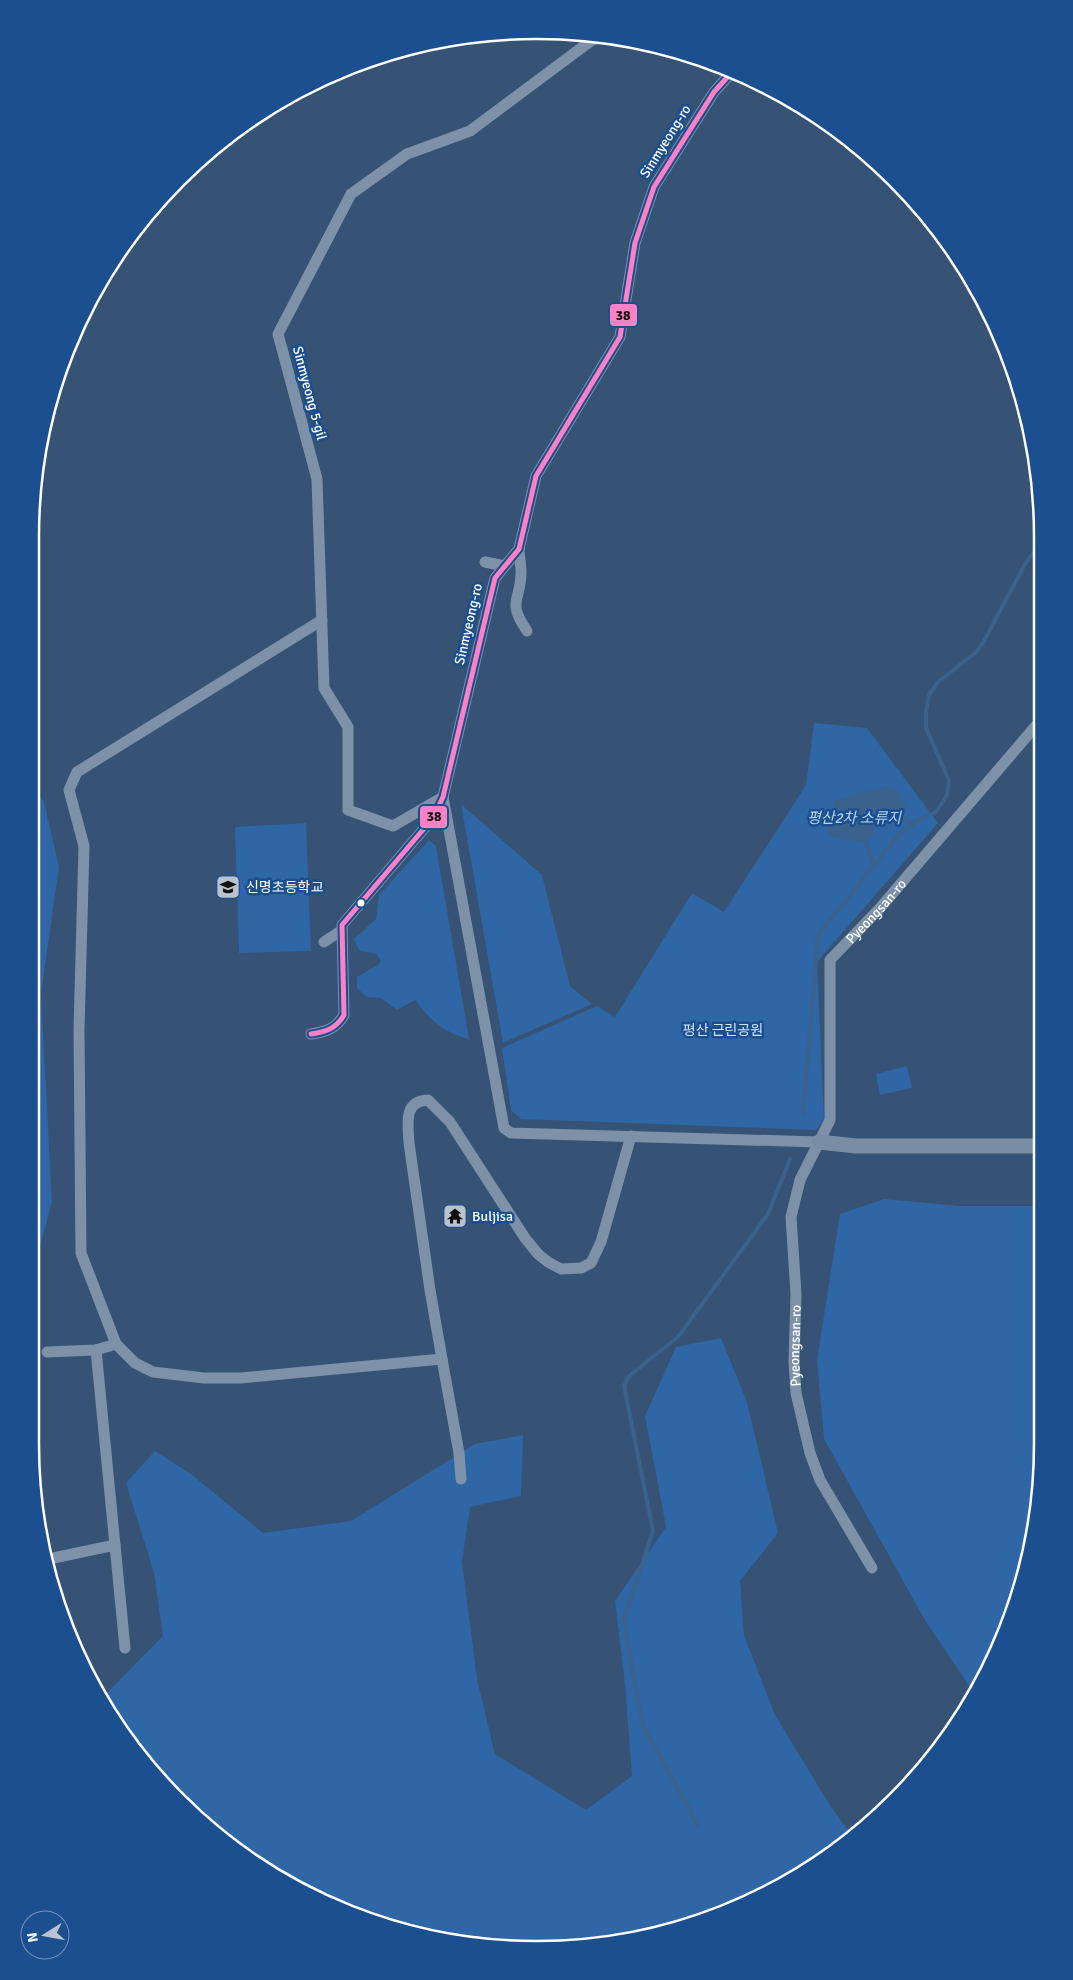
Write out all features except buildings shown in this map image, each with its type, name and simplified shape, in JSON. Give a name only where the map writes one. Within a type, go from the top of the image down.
[{"type":"street","name":"Sinmyeong 5-gil","points":[[443,797],[393,826],[348,810],[348,727],[324,688],[318,479],[278,334],[351,194],[407,154],[470,131],[589,42]]},
{"type":"street","name":"Sinmyeong-ro","points":[[342,930],[342,925],[433,818],[443,797],[495,578],[518,549],[536,476],[620,337],[635,243],[654,187],[714,92],[727,77]]},
{"type":"street","points":[[518,549],[522,573],[515,607],[517,616],[527,631]]},
{"type":"street","points":[[485,562],[505,566]]},
{"type":"street","points":[[322,620],[77,772],[68,790],[84,846],[79,1030],[81,1253],[116,1344],[135,1363],[153,1372],[204,1378],[241,1378],[442,1359]]},
{"type":"street","name":"Pyeongsan-ro","points":[[872,1568],[820,1480],[810,1453],[796,1393],[794,1362],[796,1294],[792,1217],[800,1180],[830,1120],[830,960],[880,908],[1034,728]]},
{"type":"street","points":[[443,797],[504,1128],[511,1133],[819,1142],[856,1146],[1034,1146]]},
{"type":"street","points":[[324,942],[342,930]]},
{"type":"street","points":[[310,1034],[332,1030],[344,1016],[342,930]]},
{"type":"street","points":[[461,1479],[459,1453],[430,1290],[409,1143],[408,1120],[411,1106],[418,1100],[428,1100],[450,1122],[525,1238],[538,1254],[562,1269],[581,1268],[591,1263],[601,1242],[631,1136]]},
{"type":"street","points":[[47,1352],[96,1350],[116,1344]]},
{"type":"street","points":[[96,1350],[125,1648]]},
{"type":"street","points":[[52,1558],[115,1545]]},
{"type":"green space","name":"평산 근린공원","points":[[814,723],[867,728],[938,823],[817,962],[824,1119],[816,1130],[521,1119],[511,1110],[502,1048],[597,1006],[615,1017],[692,893],[724,912],[806,785]]},
{"type":"green space","points":[[39,797],[44,802],[59,867],[41,994],[52,1202],[39,1250]]},
{"type":"green space","points":[[461,804],[542,875],[570,986],[592,1004],[503,1043]]},
{"type":"green space","points":[[306,823],[311,951],[239,953],[235,827]]},
{"type":"green space","points":[[429,840],[436,846],[469,1039],[452,1033],[438,1025],[415,1000],[397,1010],[381,998],[367,997],[357,988],[357,977],[379,964],[381,960],[376,954],[359,950],[354,939],[376,919],[379,895]]},
{"type":"green space","points":[[907,1066],[912,1088],[880,1095],[876,1074]]},
{"type":"green space","points":[[884,1199],[959,1206],[1034,1206],[1034,1444],[1030,1508],[1025,1541],[1008,1603],[983,1664],[970,1688],[926,1622],[824,1439],[817,1360],[840,1214]]},
{"type":"green space","points":[[721,1338],[747,1402],[778,1533],[740,1581],[744,1635],[775,1715],[828,1802],[848,1831],[840,1838],[785,1875],[757,1890],[696,1915],[665,1924],[634,1932],[569,1940],[536,1941],[472,1937],[439,1932],[377,1915],[316,1890],[288,1875],[233,1838],[208,1818],[162,1772],[142,1747],[106,1694],[163,1636],[154,1573],[126,1483],[155,1451],[191,1474],[263,1533],[351,1521],[475,1444],[523,1435],[521,1496],[470,1507],[462,1562],[477,1679],[495,1754],[586,1810],[632,1776],[625,1684],[615,1601],[666,1527],[645,1416],[676,1347]]},
{"type":"water","name":"평산2차 소류지","points":[[882,787],[891,788],[898,792],[906,808],[875,826],[867,840],[857,843],[853,840],[830,836],[825,821],[834,808],[834,801]]},
{"type":"waterway","points":[[803,1114],[818,935],[898,836],[917,820],[936,812],[947,795],[949,780],[926,728],[926,711],[929,695],[938,682],[975,653],[983,643],[1025,564],[1034,552]]},
{"type":"waterway","points":[[898,813],[912,825]]},
{"type":"waterway","points":[[866,842],[874,867]]},
{"type":"waterway","points":[[698,1826],[642,1723],[624,1619],[653,1531],[624,1386],[629,1376],[678,1337],[768,1214],[790,1159]]},
{"type":"transit line","name":"38","points":[[311,1034],[330,1029],[344,1015],[342,925],[433,818],[443,797],[495,578],[519,549],[536,476],[620,337],[635,243],[654,187],[714,92],[727,77]]},
{"type":"place","name":"신명초등학교","points":[[228,887]]},
{"type":"place","name":"Buljisa","points":[[455,1216]]}]
